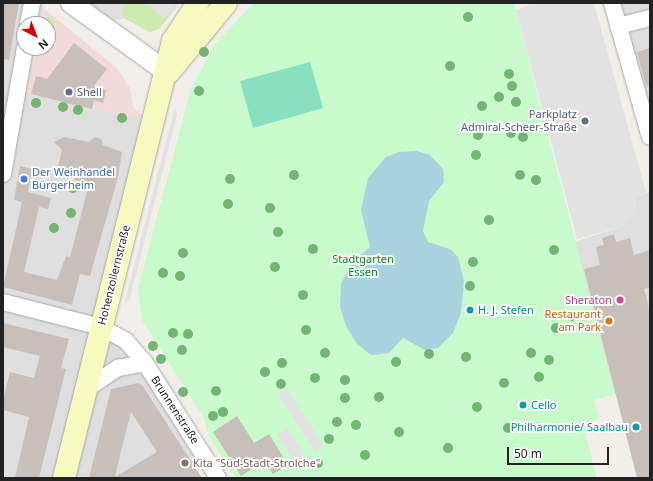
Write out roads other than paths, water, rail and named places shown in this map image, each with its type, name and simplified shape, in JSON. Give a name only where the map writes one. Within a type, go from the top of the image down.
[{"type":"main road","name":"Hohenzollernstraße","points":[[64,478],[101,327],[168,73],[173,41],[198,3]]},
{"type":"main road","name":"Hohenzollernstraße","points":[[168,73],[226,3]]},
{"type":"street","points":[[30,16],[32,3]]},
{"type":"street","points":[[70,3],[168,73]]},
{"type":"street","points":[[612,3],[650,137]]},
{"type":"street","points":[[618,26],[650,18]]},
{"type":"street","points":[[3,174],[23,56]]},
{"type":"street","name":"Brunnenstraße","points":[[3,302],[101,327],[126,341],[145,363],[218,478]]},
{"type":"street","name":"Brunnenstraße","points":[[85,390],[118,368],[145,363]]},
{"type":"water","points":[[417,151],[430,155],[443,169],[444,182],[429,201],[423,231],[428,242],[450,249],[458,257],[464,281],[461,313],[453,333],[438,348],[425,350],[403,338],[389,353],[371,355],[357,344],[346,326],[340,307],[341,284],[352,262],[370,247],[361,210],[368,178],[386,157],[399,152]]},
{"type":"place","name":"Shell","points":[[69,92]]},
{"type":"place","name":"Parkplatz Admiral-Scheer-Straße","points":[[585,121]]},
{"type":"place","name":"Der Weinhandel Bürgerheim","points":[[24,179]]},
{"type":"place","name":"Sheraton","points":[[620,300]]},
{"type":"place","name":"H. J. Stefen","points":[[470,310]]},
{"type":"place","name":"Restaurant am Park","points":[[609,321]]},
{"type":"place","name":"Cello","points":[[523,405]]},
{"type":"place","name":"Philharmonie/ Saalbau","points":[[636,427]]},
{"type":"place","name":"Kita \"Süd-Stadt-Strolche\"","points":[[185,463]]},
{"type":"park label","name":"Stadtgarten Essen","points":[[363,266]]}]
